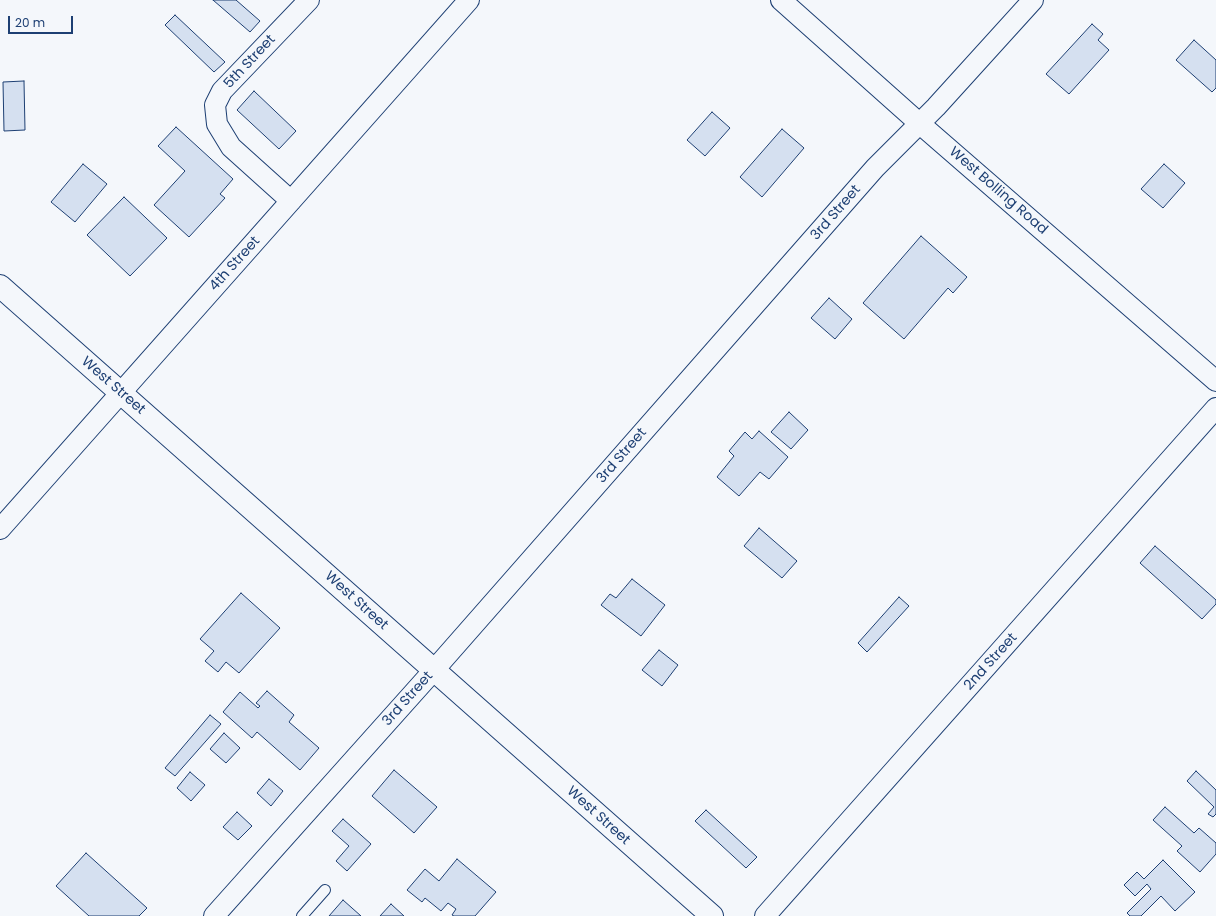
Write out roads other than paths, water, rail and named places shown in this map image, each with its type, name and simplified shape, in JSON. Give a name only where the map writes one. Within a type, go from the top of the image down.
[{"type":"street","name":"5th Street","points":[[291,201],[231,147],[217,124],[215,105],[222,91],[309,0]]},
{"type":"street","name":"4th Street","points":[[0,528],[469,0]]},
{"type":"street","name":"West Bolling Road","points":[[781,0],[919,123],[1216,381]]},
{"type":"street","name":"3rd Street","points":[[214,916],[434,670],[875,168],[919,123],[1033,0]]},
{"type":"street","name":"West Street","points":[[0,286],[712,916]]},
{"type":"street","name":"2nd Street","points":[[765,916],[1216,408]]},
{"type":"lane","points":[[302,916],[325,890]]}]
